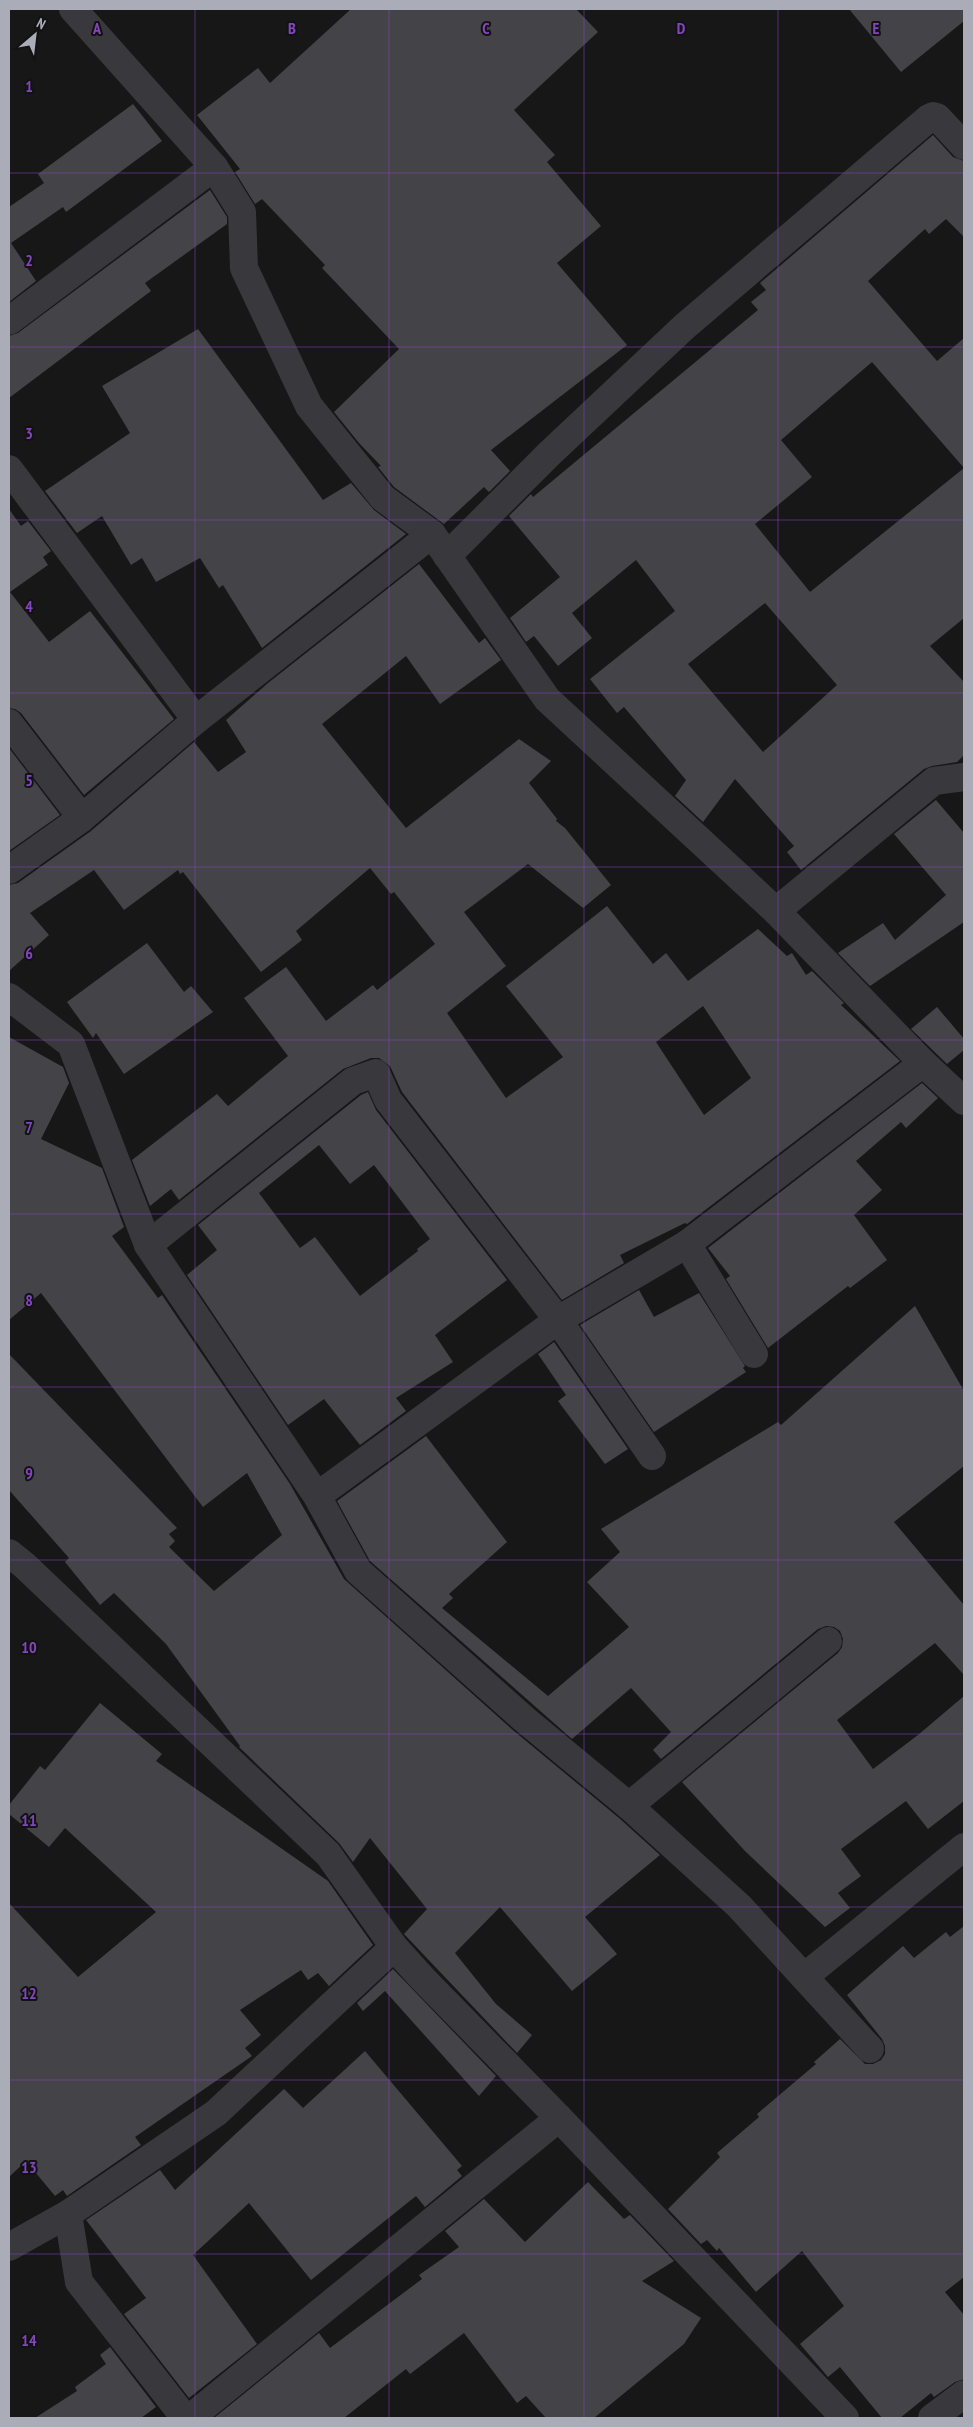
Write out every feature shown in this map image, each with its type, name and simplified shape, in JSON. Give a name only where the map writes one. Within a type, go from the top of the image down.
[{"type":"street","points":[[73,9],[214,167],[242,212],[244,268],[309,406],[383,498],[432,534],[547,699],[776,911],[922,1063],[964,1101]]},
{"type":"street","points":[[448,556],[550,454],[684,327],[929,118],[937,117],[964,146]]},
{"type":"street","points":[[9,322],[214,167]]},
{"type":"street","points":[[9,469],[196,720]]},
{"type":"street","points":[[9,870],[82,818],[196,720],[432,534]]},
{"type":"street","points":[[9,723],[82,818]]},
{"type":"street","points":[[776,911],[934,781],[964,777]]},
{"type":"street","points":[[9,997],[71,1044],[148,1245],[317,1496],[358,1572],[524,1720],[629,1806],[739,1906],[870,2049]]},
{"type":"street","points":[[317,1496],[558,1320],[687,1244],[922,1063]]},
{"type":"street","points":[[148,1245],[353,1081],[376,1073],[388,1100],[558,1320],[652,1456]]},
{"type":"street","points":[[687,1244],[754,1354]]},
{"type":"street","points":[[9,1553],[24,1565],[328,1854],[394,1947],[845,2418]]},
{"type":"street","points":[[629,1806],[828,1641]]},
{"type":"street","points":[[804,1977],[964,1847]]},
{"type":"street","points":[[9,2247],[68,2214],[216,2113],[394,1947]]},
{"type":"street","points":[[190,2418],[559,2118]]},
{"type":"street","points":[[68,2214],[79,2282],[185,2418]]},
{"type":"street","points":[[932,2418],[964,2394]]},
{"type":"building","points":[[351,9],[576,9],[598,32],[514,110],[555,155],[547,162],[601,226],[557,263],[627,345],[491,450],[510,471],[489,492],[484,487],[444,524],[394,487],[378,467],[381,466],[334,412],[399,349],[322,268],[325,265],[262,199],[255,204],[235,172],[240,169],[197,115],[258,68],[270,83]]},
{"type":"building","points":[[849,9],[964,9],[964,21],[901,72]]},
{"type":"building","points":[[133,104],[162,141],[66,212],[63,207],[11,243],[36,281],[9,302],[9,207],[44,183],[38,174]]},
{"type":"building","points":[[933,135],[953,157],[964,161],[964,237],[946,219],[929,234],[925,229],[868,281],[937,361],[964,338],[964,468],[964,618],[930,646],[964,682],[964,755],[957,762],[924,769],[801,870],[787,852],[794,846],[735,779],[703,822],[675,796],[686,780],[624,707],[617,713],[590,679],[675,611],[636,560],[572,613],[592,638],[558,666],[534,636],[526,642],[510,618],[560,577],[509,516],[531,494],[533,497],[758,310],[751,302],[766,290],[760,283]],"holes":[[[872,362],[964,468],[810,592],[755,524],[812,477],[781,440]],[[765,603],[837,685],[763,752],[688,664]]]},
{"type":"building","points":[[210,190],[227,217],[227,224],[145,283],[151,291],[9,398],[9,336],[18,333]]},
{"type":"building","points":[[198,329],[323,500],[351,483],[374,510],[406,534],[262,648],[223,585],[219,588],[200,558],[156,582],[142,558],[131,565],[102,516],[77,533],[45,491],[130,433],[102,386]]},
{"type":"building","points":[[9,509],[21,526],[28,521],[51,551],[43,557],[48,565],[10,592],[49,642],[90,611],[174,719],[84,795],[21,713],[9,708]]},
{"type":"building","points":[[419,564],[479,643],[485,638],[501,660],[440,704],[406,656],[322,724],[406,828],[519,739],[551,761],[529,783],[557,819],[556,821],[565,828],[611,885],[583,908],[528,864],[464,912],[506,966],[447,1013],[506,1098],[563,1057],[506,986],[607,906],[653,964],[666,953],[688,981],[758,929],[787,956],[792,953],[806,975],[812,971],[844,1003],[841,1005],[900,1061],[687,1224],[685,1223],[620,1255],[624,1263],[562,1300],[402,1092],[390,1066],[379,1058],[371,1058],[343,1069],[179,1200],[171,1189],[150,1206],[132,1160],[217,1094],[228,1106],[288,1056],[244,998],[286,967],[326,1021],[373,985],[377,990],[435,944],[394,892],[391,894],[370,868],[296,931],[302,940],[261,972],[183,872],[180,874],[178,870],[124,910],[94,870],[30,913],[49,935],[9,971],[9,885],[18,883],[91,831],[194,742],[218,772],[246,752],[226,720],[268,683]],"holes":[[[703,1006],[751,1078],[704,1115],[656,1042]]]},
{"type":"building","points":[[9,748],[60,815],[9,851]]},
{"type":"building","points":[[936,800],[964,833],[964,922],[870,986],[838,953],[883,923],[895,940],[946,895],[894,834]]},
{"type":"building","points":[[147,943],[184,992],[191,986],[213,1012],[124,1074],[96,1033],[93,1038],[67,1002]]},
{"type":"building","points":[[937,1007],[964,1039],[964,1050],[947,1064],[911,1029]]},
{"type":"building","points":[[9,1037],[63,1067],[69,1083],[41,1139],[102,1168],[124,1227],[112,1236],[158,1298],[162,1295],[290,1484],[344,1579],[514,1731],[619,1818],[660,1855],[585,1917],[617,1954],[572,1991],[500,1907],[455,1953],[496,2004],[532,2035],[517,2053],[404,1934],[427,1909],[370,1838],[353,1862],[339,1843],[239,1747],[166,1644],[114,1593],[100,1605],[65,1562],[69,1558],[9,1490],[9,1354],[177,1528],[169,1534],[175,1541],[169,1547],[214,1591],[282,1535],[247,1473],[203,1507],[41,1293],[9,1320]]},
{"type":"building","points":[[922,1083],[938,1098],[906,1128],[901,1122],[856,1161],[882,1190],[854,1215],[887,1260],[850,1288],[848,1286],[768,1348],[726,1279],[730,1276],[708,1248]]},
{"type":"building","points":[[368,1092],[376,1110],[507,1280],[435,1335],[453,1362],[396,1398],[406,1411],[360,1445],[324,1399],[288,1425],[187,1275],[217,1250],[198,1225],[361,1095]],"holes":[[[319,1145],[350,1184],[374,1165],[430,1239],[417,1249],[418,1251],[360,1296],[315,1237],[300,1248],[259,1193]]]},
{"type":"building","points":[[639,1290],[654,1317],[699,1293],[745,1366],[743,1368],[746,1372],[654,1432],[580,1325]]},
{"type":"building","points":[[915,1306],[964,1391],[964,1466],[894,1522],[964,1605],[964,1675],[935,1643],[837,1720],[873,1769],[918,1735],[964,1696],[964,1801],[928,1829],[906,1801],[841,1849],[861,1876],[838,1893],[850,1908],[825,1927],[745,1851],[682,1782],[838,1653],[842,1647],[843,1639],[840,1631],[834,1627],[826,1626],[818,1629],[661,1759],[653,1750],[671,1732],[631,1688],[572,1739],[370,1561],[337,1501],[426,1436],[507,1542],[449,1594],[453,1598],[442,1608],[548,1696],[629,1627],[587,1582],[620,1552],[601,1529],[778,1422],[781,1425]]},
{"type":"building","points":[[554,1342],[628,1449],[605,1464],[558,1401],[566,1395],[538,1354]]},
{"type":"building","points":[[100,1703],[162,1754],[156,1761],[328,1881],[373,1945],[329,1986],[318,1973],[308,1980],[301,1970],[240,2010],[261,2035],[245,2048],[252,2056],[135,2137],[141,2145],[67,2196],[63,2190],[55,2196],[26,2161],[9,2177],[9,1903],[78,1977],[156,1912],[65,1828],[49,1847],[9,1814],[9,1805],[40,1766],[45,1770]]},
{"type":"building","points":[[964,1926],[964,2277],[945,2292],[964,2315],[964,2379],[955,2382],[934,2397],[931,2393],[900,2418],[882,2418],[840,2367],[828,2377],[800,2344],[844,2306],[802,2251],[756,2292],[719,2248],[717,2251],[707,2240],[701,2244],[668,2209],[720,2157],[717,2153],[759,2117],[757,2114],[816,2064],[814,2062],[840,2039],[865,2064],[873,2064],[881,2060],[885,2054],[885,2046],[882,2039],[847,1995],[903,1946],[914,1958],[946,1932],[950,1937]]},
{"type":"building","points":[[393,1969],[496,2076],[479,2096],[385,1991],[363,2011],[357,2003]]},
{"type":"building","points":[[365,2051],[462,2166],[457,2170],[462,2176],[425,2207],[416,2196],[311,2280],[249,2203],[193,2255],[257,2344],[189,2398],[124,2314],[146,2298],[86,2220],[160,2170],[175,2190],[284,2089],[303,2108]]},
{"type":"building","points":[[588,2182],[624,2219],[630,2215],[674,2261],[642,2281],[701,2318],[684,2344],[594,2418],[546,2418],[526,2396],[517,2403],[464,2333],[410,2374],[406,2369],[344,2418],[214,2418],[319,2333],[330,2348],[422,2279],[419,2275],[459,2247],[445,2231],[484,2199],[525,2242]]},
{"type":"building","points":[[110,2347],[156,2407],[141,2418],[35,2418],[77,2391],[75,2387],[106,2364],[100,2355]]}]
